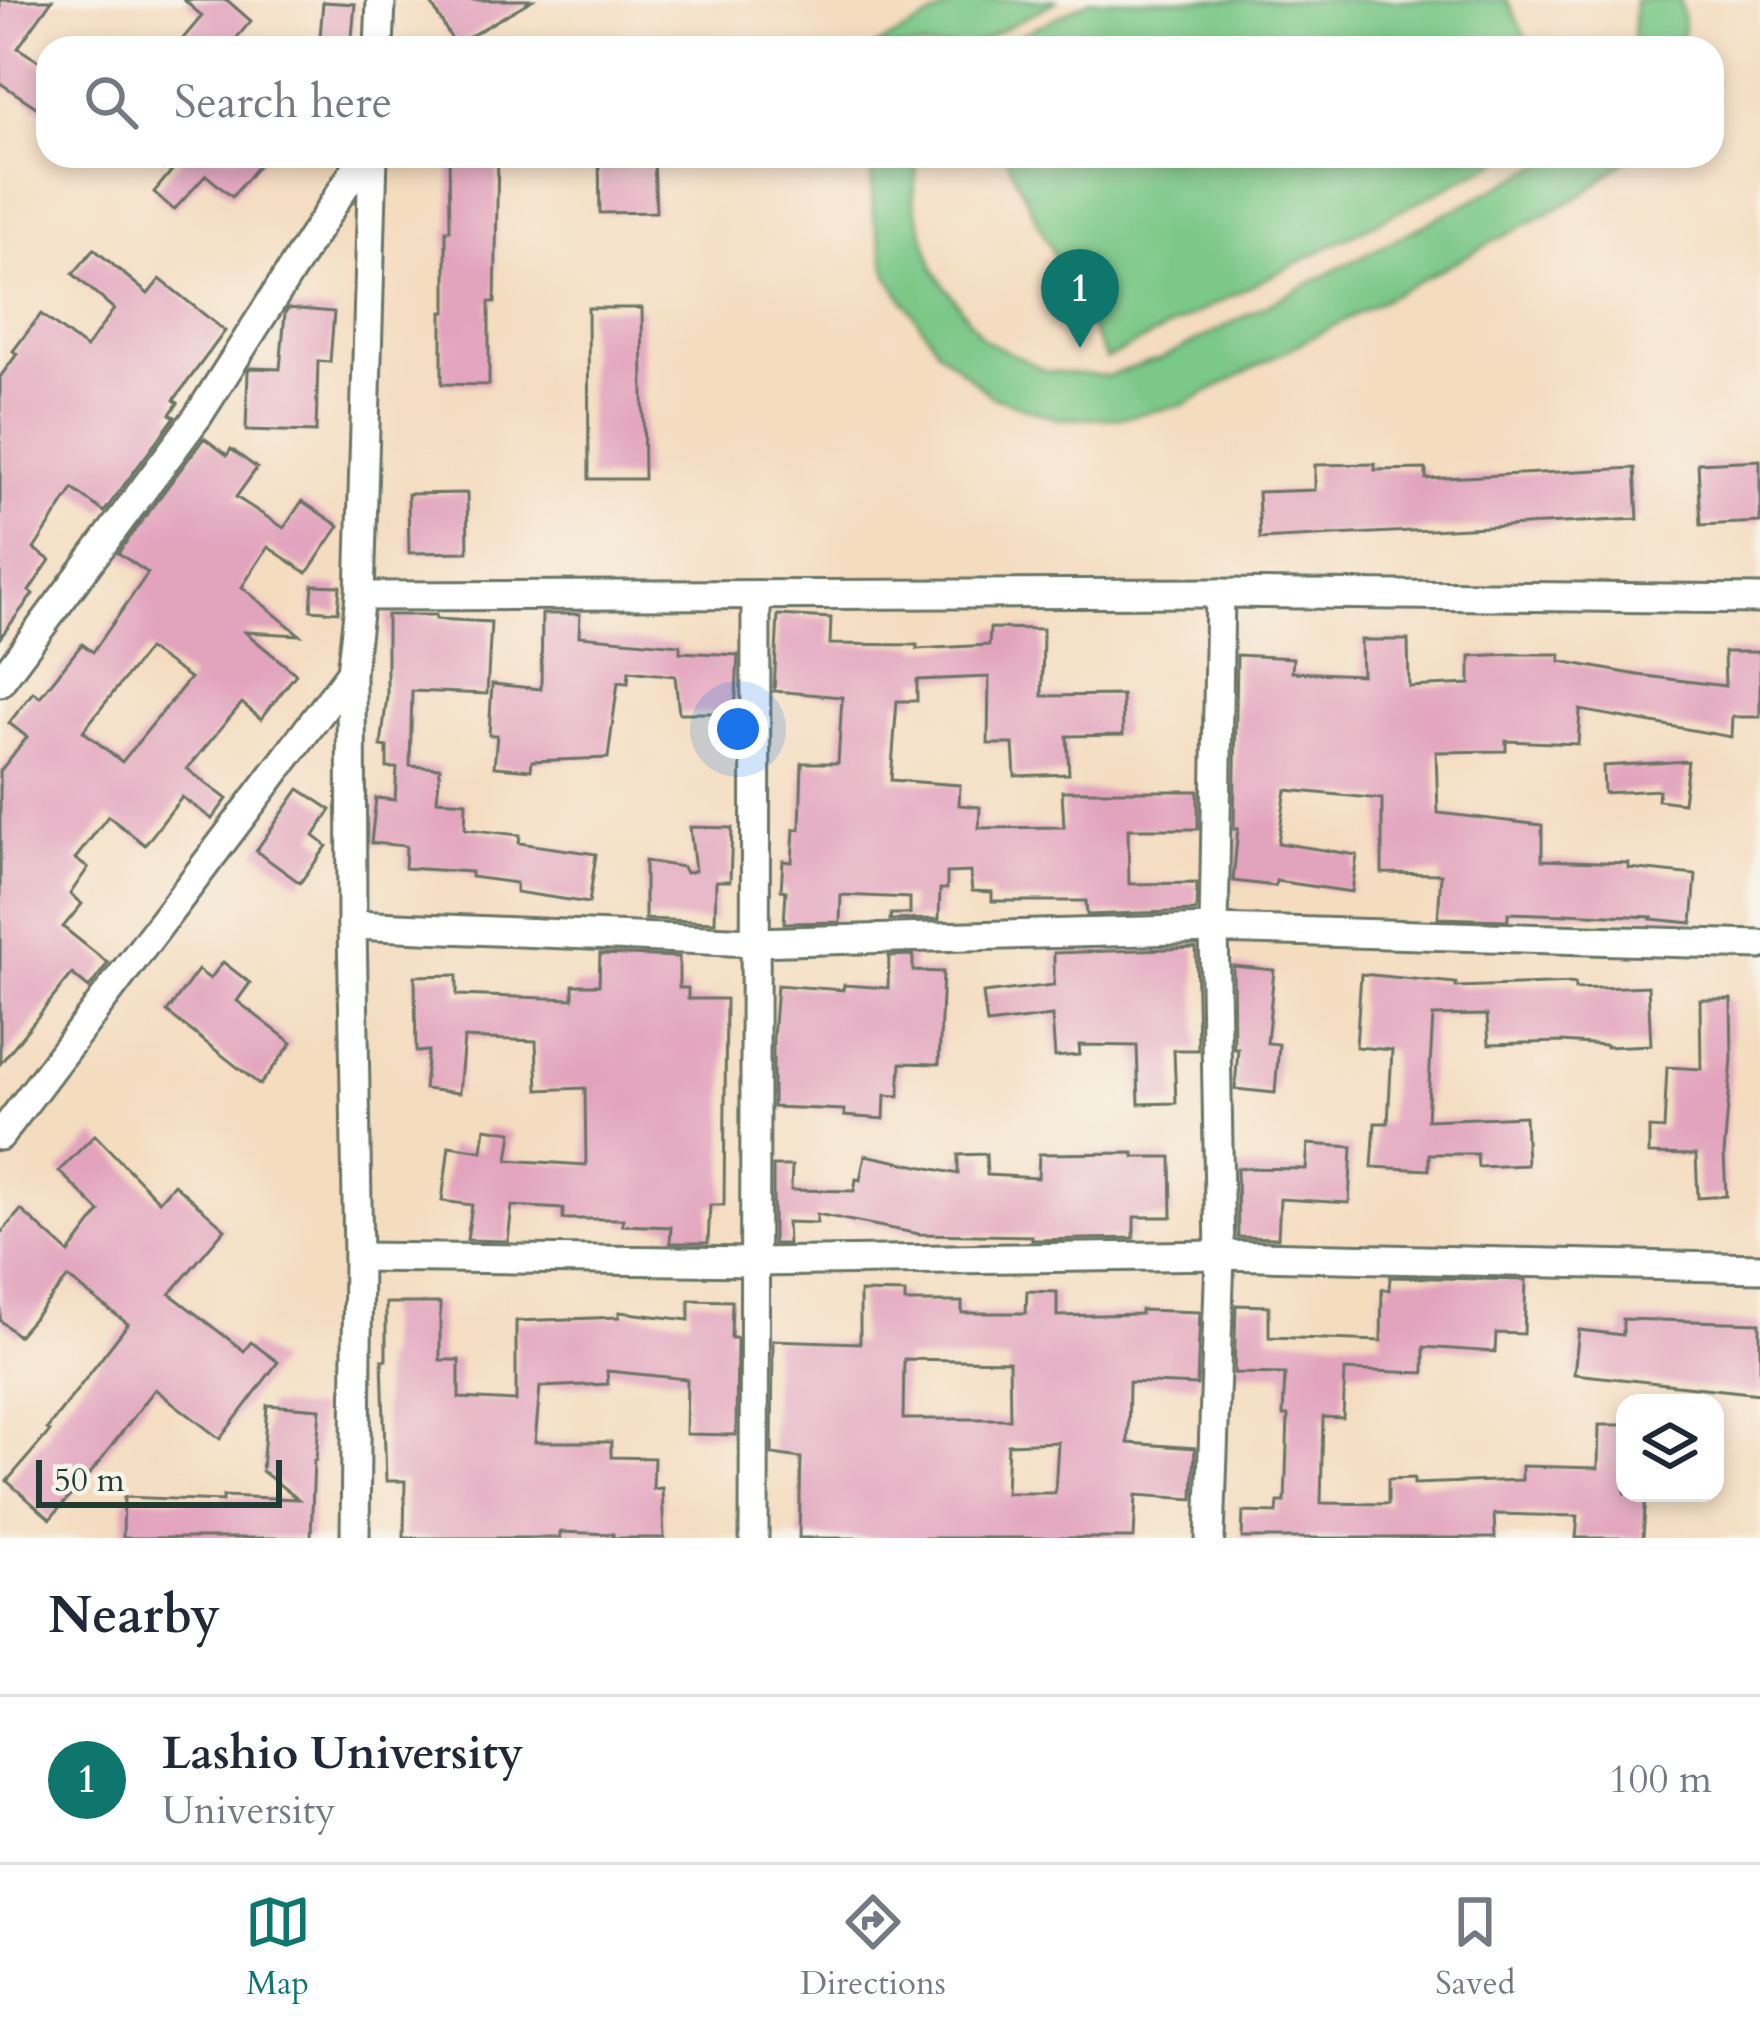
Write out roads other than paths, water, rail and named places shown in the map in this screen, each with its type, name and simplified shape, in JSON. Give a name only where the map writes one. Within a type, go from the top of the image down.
[{"type":"street","points":[[380,36],[381,0]]},
{"type":"street","points":[[0,682],[198,416],[361,168]]},
{"type":"street","points":[[355,1538],[358,1257],[351,672],[360,596],[369,168]]},
{"type":"street","points":[[360,596],[1220,593],[1760,599]]},
{"type":"street","points":[[1210,1538],[1220,1255],[1214,929],[1220,593]]},
{"type":"street","points":[[754,1538],[757,595]]},
{"type":"street","points":[[0,1136],[351,672]]},
{"type":"street","points":[[352,925],[753,942],[1214,929],[1760,945]]},
{"type":"street","points":[[358,1257],[756,1262],[1220,1255],[1760,1268]]},
{"type":"place","name":"Lashio University","points":[[1080,348]]}]
